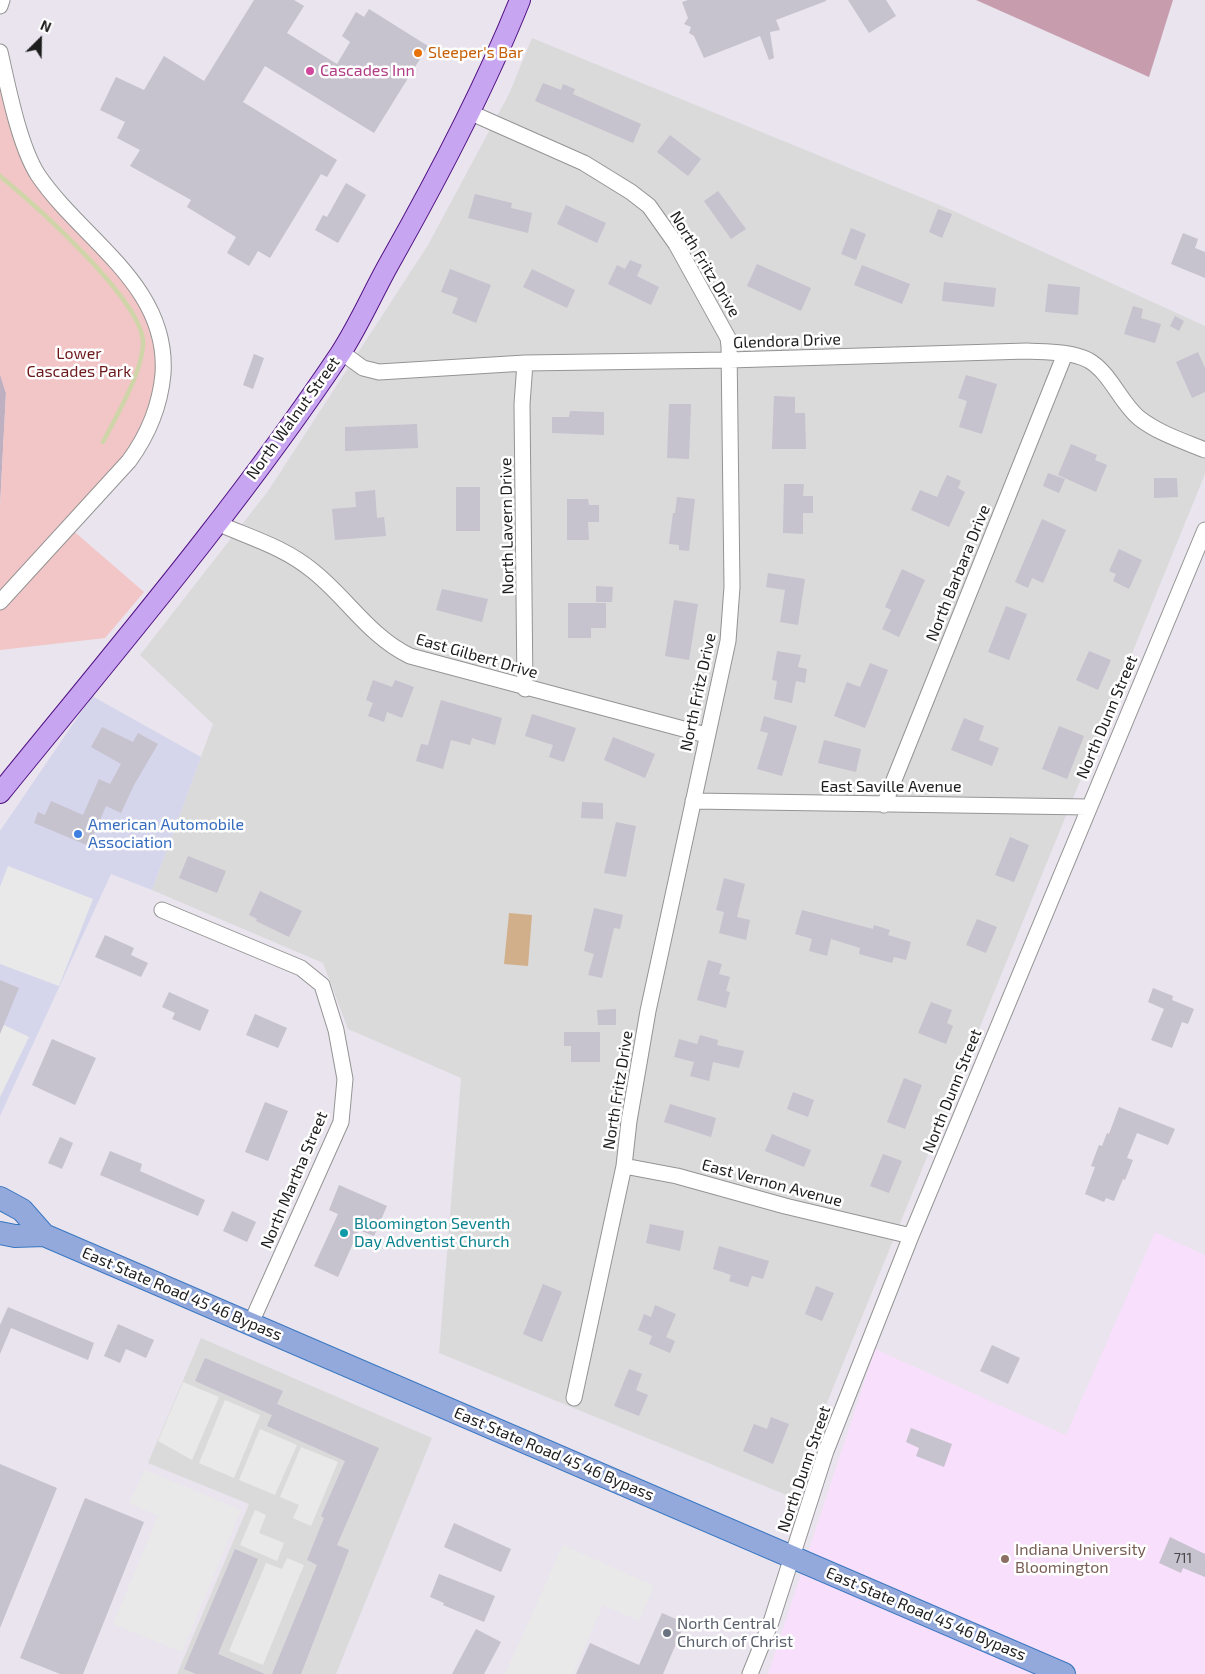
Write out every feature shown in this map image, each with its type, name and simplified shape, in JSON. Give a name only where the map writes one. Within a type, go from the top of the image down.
[{"type":"highway","name":"East State Road 45 46 Bypass","points":[[0,1198],[22,1210],[44,1235]]},
{"type":"highway","name":"East State Road 45 46 Bypass","points":[[0,1233],[15,1236],[44,1235],[1064,1674]]},
{"type":"main road","name":"North Walnut Street","points":[[0,793],[155,604],[217,523],[341,352],[415,220],[469,112],[520,0]]},
{"type":"street","points":[[0,6],[2,0]]},
{"type":"street","points":[[0,52],[30,159],[47,187],[124,270],[149,306],[160,337],[163,370],[154,414],[140,446],[130,461],[0,602]]},
{"type":"street","name":"North Fritz Drive","points":[[469,112],[584,163],[631,192],[648,206],[676,244],[728,338],[731,617],[722,677],[706,735],[648,1011],[629,1121],[624,1166],[574,1398]]},
{"type":"street","name":"Glendora Drive","points":[[341,352],[364,368],[379,372],[525,363],[729,360],[1018,351],[1065,354],[1088,360],[1096,366],[1128,406],[1146,423],[1205,450]]},
{"type":"street","name":"North Barbara Drive","points":[[884,805],[1065,354]]},
{"type":"street","name":"North Lavern Drive","points":[[525,363],[522,404],[525,688]]},
{"type":"street","name":"East Gilbert Drive","points":[[217,523],[273,545],[297,559],[315,572],[368,627],[395,649],[428,662],[706,735]]},
{"type":"street","name":"North Dunn Street","points":[[750,1674],[771,1622],[826,1451],[911,1236],[1088,807],[1205,530]]},
{"type":"street","name":"East Saville Avenue","points":[[693,801],[1088,807]]},
{"type":"street","name":"North Martha Street","points":[[162,910],[301,968],[322,985],[336,1030],[345,1080],[341,1122],[251,1324]]},
{"type":"street","name":"East Vernon Avenue","points":[[624,1166],[677,1176],[785,1206],[911,1236]]},
{"type":"shaded area","points":[[976,0],[1173,0],[1149,77]]},
{"type":"shaded area","points":[[532,38],[947,208],[1205,326],[1205,474],[789,1496],[439,1353],[461,1078],[348,1029],[323,963],[152,890],[213,724],[140,655],[268,491],[428,245],[509,94]]},
{"type":"shaded area","points":[[0,374],[6,393],[0,507]]},
{"type":"shaded area","points":[[92,696],[201,757],[152,890],[111,874],[0,1116],[0,831]]},
{"type":"shaded area","points":[[8,866],[93,899],[59,986],[0,964],[0,887]]},
{"type":"shaded area","points":[[509,913],[532,915],[528,966],[504,964]]},
{"type":"shaded area","points":[[0,1023],[29,1037],[0,1097]]},
{"type":"shaded area","name":"Indiana University Bloomington","points":[[1155,1232],[1205,1255],[1205,1674],[768,1674],[875,1349],[1066,1435]]},
{"type":"shaded area","points":[[201,1338],[432,1438],[336,1674],[177,1674],[249,1504],[148,1463]]},
{"type":"shaded area","points":[[183,1382],[219,1397],[192,1460],[158,1441]]},
{"type":"shaded area","points":[[225,1400],[260,1415],[234,1478],[199,1463]]},
{"type":"shaded area","points":[[260,1429],[297,1445],[275,1495],[239,1480]]},
{"type":"shaded area","points":[[301,1447],[338,1462],[311,1526],[293,1518],[299,1505],[280,1497]]},
{"type":"shaded area","points":[[145,1470],[241,1510],[182,1652],[113,1624],[158,1516],[129,1503]]},
{"type":"shaded area","points":[[255,1510],[266,1515],[259,1533],[284,1543],[277,1561],[240,1545]]},
{"type":"shaded area","points":[[563,1545],[654,1586],[639,1621],[603,1605],[573,1674],[505,1674]]},
{"type":"shaded area","points":[[287,1558],[304,1565],[263,1665],[229,1651],[266,1563],[282,1569]]},
{"type":"green space","name":"Lower Cascades Park","points":[[0,76],[18,143],[120,275],[141,306],[156,339],[158,368],[155,398],[144,428],[70,528],[144,592],[105,638],[0,650],[0,507],[6,393],[0,374]]},
{"type":"building","points":[[254,0],[294,0],[304,6],[287,33],[337,64],[350,42],[342,36],[356,12],[364,17],[369,9],[428,46],[374,133],[265,66],[243,102],[337,160],[327,177],[321,174],[270,258],[258,251],[249,266],[227,253],[236,237],[187,207],[191,200],[130,166],[140,150],[117,138],[125,122],[100,110],[116,77],[144,90],[164,56],[204,81]]},
{"type":"building","points":[[688,0],[826,1],[776,20],[780,30],[770,32],[774,58],[769,60],[760,36],[704,58],[694,36],[689,33],[691,27],[684,24],[688,18],[682,2]]},
{"type":"building","points":[[848,0],[886,0],[896,16],[869,33]]},
{"type":"building","points":[[543,83],[561,90],[563,84],[575,89],[573,94],[641,124],[633,143],[535,101]]},
{"type":"building","points":[[670,135],[701,159],[688,176],[657,152]]},
{"type":"building","points":[[346,183],[366,195],[338,243],[315,230],[323,215],[327,217]]},
{"type":"building","points":[[718,191],[746,229],[731,239],[704,201]]},
{"type":"building","points":[[475,194],[512,203],[511,208],[532,213],[528,233],[468,218]]},
{"type":"building","points":[[566,205],[606,223],[597,243],[557,224]]},
{"type":"building","points":[[938,209],[952,214],[942,238],[929,232]]},
{"type":"building","points":[[851,228],[866,234],[856,260],[841,254]]},
{"type":"building","points":[[1183,233],[1198,239],[1195,248],[1205,252],[1205,278],[1171,264]]},
{"type":"building","points":[[630,260],[642,265],[637,276],[659,287],[651,305],[608,284],[617,265],[625,269]]},
{"type":"building","points":[[757,264],[811,288],[801,311],[747,286]]},
{"type":"building","points":[[862,265],[910,284],[902,304],[854,285]]},
{"type":"building","points":[[450,269],[491,285],[476,323],[452,313],[458,298],[441,292]]},
{"type":"building","points":[[532,269],[575,290],[567,308],[523,287]]},
{"type":"building","points":[[944,282],[996,288],[994,307],[942,301]]},
{"type":"building","points":[[1048,284],[1080,287],[1078,315],[1045,312]]},
{"type":"building","points":[[1133,306],[1143,309],[1141,318],[1161,324],[1155,343],[1124,334]]},
{"type":"building","points":[[1175,316],[1184,321],[1179,331],[1170,326]]},
{"type":"building","points":[[1198,352],[1205,368],[1205,392],[1192,398],[1176,362]]},
{"type":"building","points":[[254,354],[264,358],[253,389],[243,385]]},
{"type":"building","points":[[966,375],[997,384],[982,434],[959,427],[967,401],[958,398]]},
{"type":"building","points":[[774,396],[795,397],[795,413],[805,413],[806,449],[772,449]]},
{"type":"building","points":[[669,404],[691,404],[689,459],[667,458]]},
{"type":"building","points":[[570,411],[604,412],[604,435],[552,433],[552,417],[569,417]]},
{"type":"building","points":[[417,424],[418,448],[345,451],[345,427]]},
{"type":"building","points":[[1071,444],[1097,455],[1095,460],[1107,465],[1096,492],[1058,475]]},
{"type":"building","points":[[1048,473],[1065,479],[1059,493],[1043,486]]},
{"type":"building","points":[[947,475],[961,481],[958,488],[965,492],[949,527],[911,510],[920,490],[937,497]]},
{"type":"building","points":[[1154,478],[1177,478],[1178,497],[1154,498]]},
{"type":"building","points":[[784,484],[804,484],[803,496],[813,496],[813,513],[803,513],[803,534],[783,533]]},
{"type":"building","points":[[456,487],[480,487],[480,531],[456,531]]},
{"type":"building","points":[[375,490],[377,518],[384,517],[386,536],[335,540],[332,509],[356,507],[355,492]]},
{"type":"building","points":[[677,497],[695,499],[689,551],[679,550],[679,545],[669,544]]},
{"type":"building","points":[[567,499],[588,499],[589,505],[599,505],[599,522],[588,522],[589,540],[567,540]]},
{"type":"building","points":[[1042,519],[1066,530],[1043,583],[1032,578],[1028,588],[1015,582]]},
{"type":"building","points":[[1119,549],[1142,560],[1129,589],[1113,581],[1116,574],[1109,571]]},
{"type":"building","points":[[902,569],[925,580],[899,637],[882,629],[891,610],[885,607]]},
{"type":"building","points":[[768,573],[805,579],[798,625],[780,622],[785,590],[766,587]]},
{"type":"building","points":[[596,586],[613,587],[612,602],[596,602]]},
{"type":"building","points":[[442,589],[488,599],[482,622],[436,610]]},
{"type":"building","points":[[674,600],[698,604],[689,660],[665,656]]},
{"type":"building","points":[[568,603],[606,603],[606,628],[591,628],[591,638],[568,638]]},
{"type":"building","points":[[1006,606],[1027,614],[1009,660],[988,652]]},
{"type":"building","points":[[777,651],[801,655],[798,667],[807,669],[805,683],[796,681],[792,703],[774,699],[777,681],[772,680]]},
{"type":"building","points":[[1089,651],[1111,660],[1098,690],[1076,680]]},
{"type":"building","points":[[870,663],[888,670],[865,728],[834,716],[847,682],[860,687]]},
{"type":"building","points":[[373,680],[392,687],[395,680],[414,687],[402,718],[387,712],[384,722],[368,716],[373,703],[366,700]]},
{"type":"building","points":[[441,700],[502,718],[495,745],[472,738],[470,745],[451,740],[443,769],[416,761],[421,744],[428,745]]},
{"type":"building","points":[[532,714],[576,728],[564,762],[549,757],[553,745],[525,736]]},
{"type":"building","points":[[764,716],[797,726],[782,776],[757,769],[768,733],[760,731]]},
{"type":"building","points":[[964,718],[984,726],[979,740],[999,748],[992,766],[951,750]]},
{"type":"building","points":[[1059,726],[1084,736],[1067,779],[1042,769]]},
{"type":"building","points":[[102,727],[133,742],[138,733],[158,744],[134,785],[121,813],[106,806],[89,846],[34,823],[38,812],[45,815],[51,801],[83,815],[99,779],[110,784],[121,764],[91,747]]},
{"type":"building","points":[[613,737],[655,754],[645,778],[604,760]]},
{"type":"building","points":[[824,740],[861,749],[856,772],[818,763]]},
{"type":"building","points":[[582,802],[603,803],[603,819],[581,818]]},
{"type":"building","points":[[616,822],[636,826],[626,877],[604,873]]},
{"type":"building","points":[[1010,837],[1029,845],[1014,882],[995,875]]},
{"type":"building","points":[[188,856],[226,871],[217,893],[179,878]]},
{"type":"building","points":[[724,878],[745,884],[737,917],[750,920],[746,940],[719,933],[724,912],[716,910]]},
{"type":"building","points":[[260,891],[302,911],[289,937],[256,921],[257,919],[249,915]]},
{"type":"building","points":[[594,908],[623,915],[620,929],[614,928],[602,978],[588,975],[594,954],[584,951]]},
{"type":"building","points":[[802,910],[873,929],[874,925],[890,930],[888,935],[911,942],[906,960],[894,957],[892,963],[859,954],[860,948],[831,939],[827,956],[809,951],[812,939],[795,934]]},
{"type":"building","points":[[977,919],[997,927],[986,953],[966,945]]},
{"type":"building","points":[[105,935],[134,948],[131,955],[148,963],[141,977],[95,957]]},
{"type":"building","points":[[708,960],[722,964],[719,974],[730,977],[726,991],[730,992],[726,1008],[697,1000]]},
{"type":"building","points":[[0,980],[19,988],[0,1034]]},
{"type":"building","points":[[1153,988],[1173,996],[1172,1000],[1194,1009],[1188,1024],[1182,1022],[1172,1048],[1151,1040],[1164,1009],[1148,1002]]},
{"type":"building","points":[[169,992],[209,1010],[200,1031],[172,1019],[175,1013],[162,1007]]},
{"type":"building","points":[[931,1002],[952,1010],[947,1023],[953,1026],[946,1044],[918,1033]]},
{"type":"building","points":[[616,1009],[616,1025],[598,1025],[597,1010]]},
{"type":"building","points":[[255,1014],[287,1028],[278,1048],[246,1035]]},
{"type":"building","points":[[564,1032],[600,1032],[600,1062],[571,1062],[571,1046],[564,1046]]},
{"type":"building","points":[[700,1035],[718,1040],[717,1045],[744,1051],[739,1068],[713,1062],[709,1081],[690,1076],[694,1062],[674,1057],[679,1039],[697,1044]]},
{"type":"building","points":[[52,1039],[96,1058],[75,1105],[32,1085]]},
{"type":"building","points":[[904,1078],[922,1085],[905,1129],[887,1122]]},
{"type":"building","points":[[793,1092],[814,1100],[808,1117],[787,1109]]},
{"type":"building","points":[[265,1102],[288,1111],[268,1161],[245,1152]]},
{"type":"building","points":[[670,1104],[716,1118],[711,1137],[664,1122]]},
{"type":"building","points":[[1119,1107],[1175,1129],[1168,1145],[1137,1133],[1127,1158],[1133,1160],[1125,1180],[1123,1179],[1114,1201],[1106,1198],[1104,1202],[1085,1194],[1095,1167],[1091,1166],[1099,1145],[1102,1146],[1107,1133],[1109,1134]]},
{"type":"building","points":[[772,1134],[811,1150],[804,1167],[765,1151]]},
{"type":"building","points":[[60,1137],[73,1143],[62,1169],[48,1163]]},
{"type":"building","points":[[110,1151],[142,1164],[140,1171],[205,1200],[198,1216],[100,1175]]},
{"type":"building","points":[[883,1154],[902,1161],[889,1193],[870,1186]]},
{"type":"building","name":"Bloomington Seventh Day Adventist Church","points":[[339,1185],[387,1206],[374,1236],[359,1230],[338,1277],[314,1266],[338,1214],[329,1210]]},
{"type":"building","points":[[232,1211],[256,1222],[247,1242],[223,1231]]},
{"type":"building","points":[[650,1224],[684,1231],[680,1251],[646,1243]]},
{"type":"building","points":[[719,1246],[769,1261],[763,1279],[752,1276],[748,1287],[729,1281],[731,1275],[713,1269]]},
{"type":"building","points":[[543,1284],[562,1292],[542,1342],[523,1334]]},
{"type":"building","points":[[816,1286],[834,1293],[822,1321],[805,1314]]},
{"type":"building","points":[[655,1305],[676,1314],[666,1337],[675,1341],[670,1353],[649,1344],[652,1336],[638,1330],[644,1314],[651,1317]]},
{"type":"building","points":[[8,1307],[94,1343],[88,1360],[11,1328],[0,1354],[0,1325]]},
{"type":"building","points":[[118,1324],[154,1340],[146,1358],[126,1349],[120,1363],[104,1356]]},
{"type":"building","points":[[992,1345],[1020,1358],[1008,1384],[980,1371]]},
{"type":"building","points":[[205,1358],[283,1391],[277,1404],[379,1448],[337,1545],[349,1550],[301,1674],[272,1674],[317,1565],[307,1560],[324,1518],[321,1516],[345,1461],[267,1426],[272,1415],[195,1381]]},
{"type":"building","points":[[629,1369],[642,1374],[636,1390],[648,1395],[639,1416],[614,1406]]},
{"type":"building","points":[[771,1417],[789,1424],[773,1464],[743,1451],[754,1424],[767,1429]]},
{"type":"building","points":[[911,1428],[952,1444],[944,1467],[916,1456],[919,1448],[906,1442]]},
{"type":"building","points":[[0,1464],[57,1488],[0,1628]]},
{"type":"building","points":[[85,1498],[144,1522],[83,1674],[60,1674],[20,1658]]},
{"type":"building","points":[[454,1523],[511,1549],[501,1572],[444,1547]]},
{"type":"building","points":[[1170,1537],[1205,1554],[1205,1577],[1183,1568],[1181,1573],[1159,1563]]},
{"type":"building","points":[[235,1549],[258,1559],[218,1654],[265,1674],[196,1674],[184,1669]]},
{"type":"building","points":[[439,1574],[495,1596],[484,1622],[443,1605],[444,1603],[430,1597]]},
{"type":"building","name":"North Central Church of Christ","points":[[662,1613],[685,1623],[663,1674],[576,1674],[590,1643],[639,1665]]},
{"type":"building","points":[[476,1629],[501,1642],[484,1674],[452,1674]]},
{"type":"waterway","points":[[0,176],[85,254],[126,304],[139,326],[143,344],[142,356],[133,381],[103,442]]},
{"type":"place","name":"Sleeper's Bar","points":[[418,53]]},
{"type":"place","name":"Cascades Inn","points":[[310,71]]},
{"type":"place","name":"American Automobile Association","points":[[78,834]]},
{"type":"place","name":"Bloomington Seventh Day Adventist Church","points":[[344,1233]]},
{"type":"place","name":"Indiana University Bloomington","points":[[1005,1559]]},
{"type":"place","name":"North Central Church of Christ","points":[[667,1633]]}]
